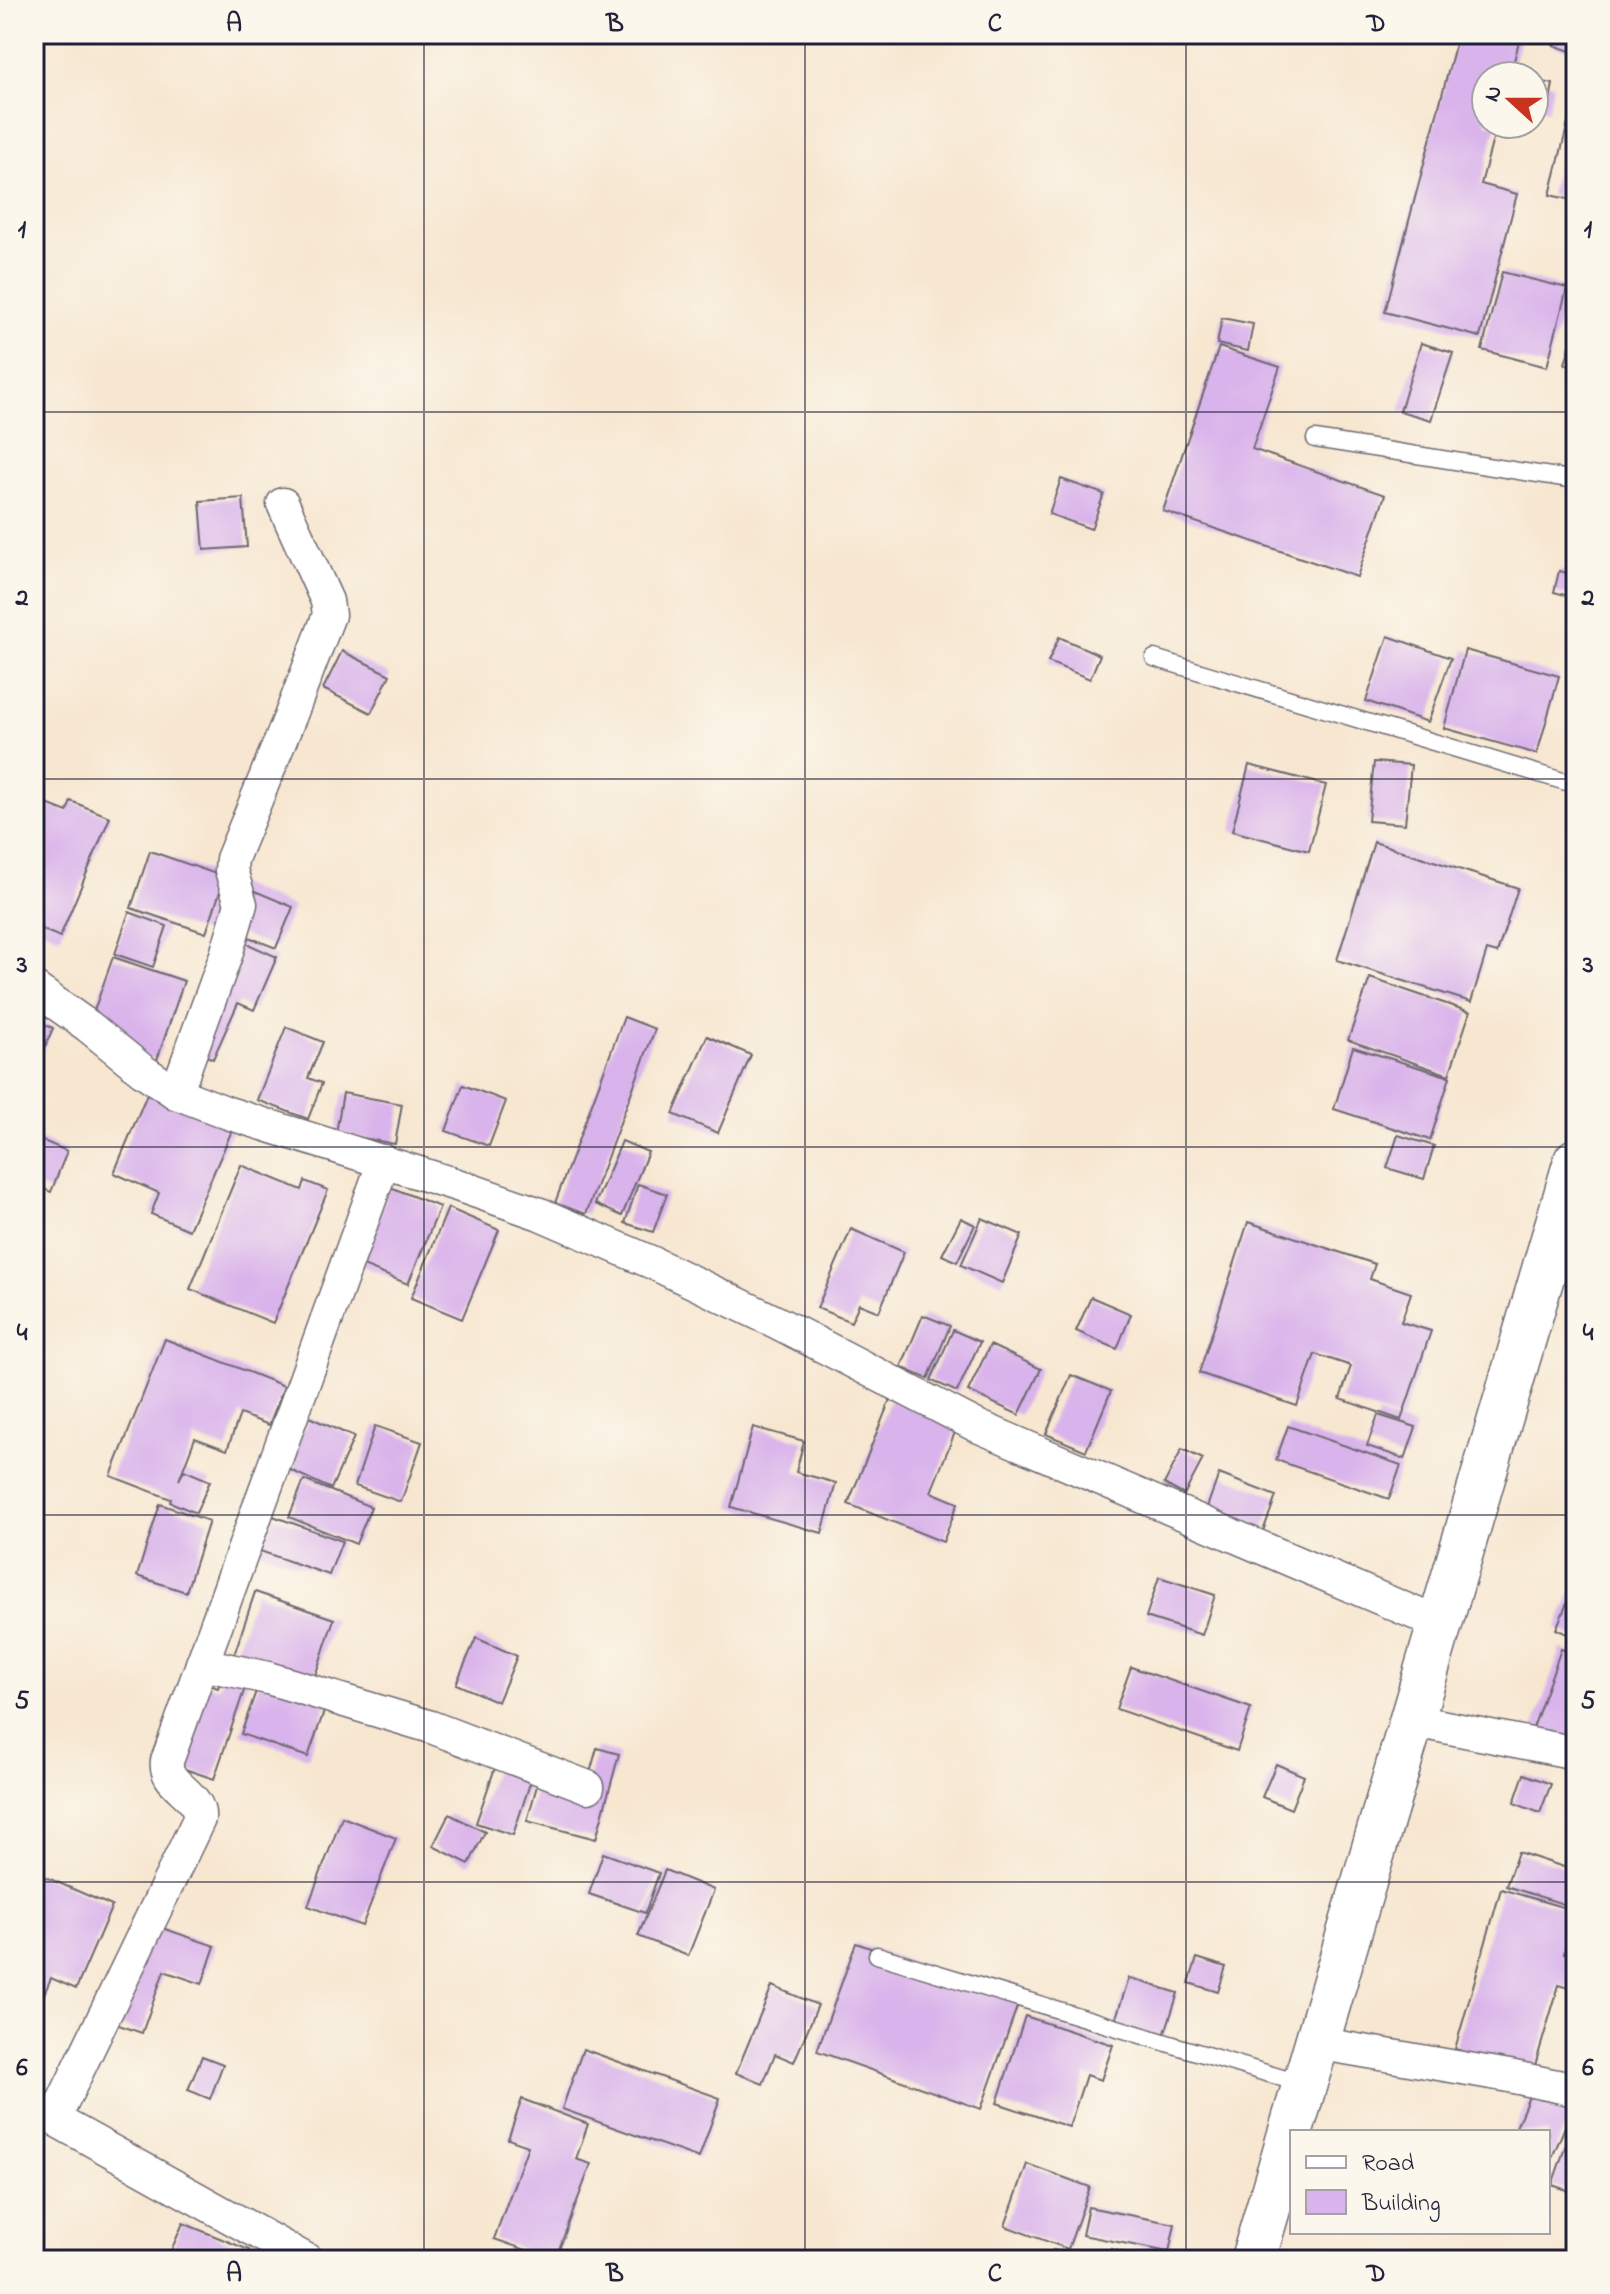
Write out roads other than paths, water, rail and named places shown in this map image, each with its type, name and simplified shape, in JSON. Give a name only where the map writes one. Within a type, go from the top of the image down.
[{"type":"main road","points":[[1291,2130],[1576,1161]]},
{"type":"main road","points":[[1253,2260],[1290,2133]]},
{"type":"street","points":[[176,1093],[226,955],[241,904],[231,870],[232,859],[329,615],[327,601],[283,504]]},
{"type":"street","points":[[34,988],[176,1093],[228,1113],[540,1214],[653,1263],[776,1322],[975,1425],[1440,1624]]},
{"type":"street","points":[[307,2260],[44,2113],[199,1819],[197,1804],[168,1774],[165,1766],[384,1161]]},
{"type":"street","points":[[202,1664],[268,1678],[431,1727],[588,1787]]},
{"type":"street","points":[[1410,1720],[1576,1753]]},
{"type":"street","points":[[1316,2043],[1576,2090]]},
{"type":"lane","points":[[1315,439],[1576,480]]},
{"type":"lane","points":[[1154,658],[1576,785]]},
{"type":"lane","points":[[877,1955],[1304,2085]]}]
